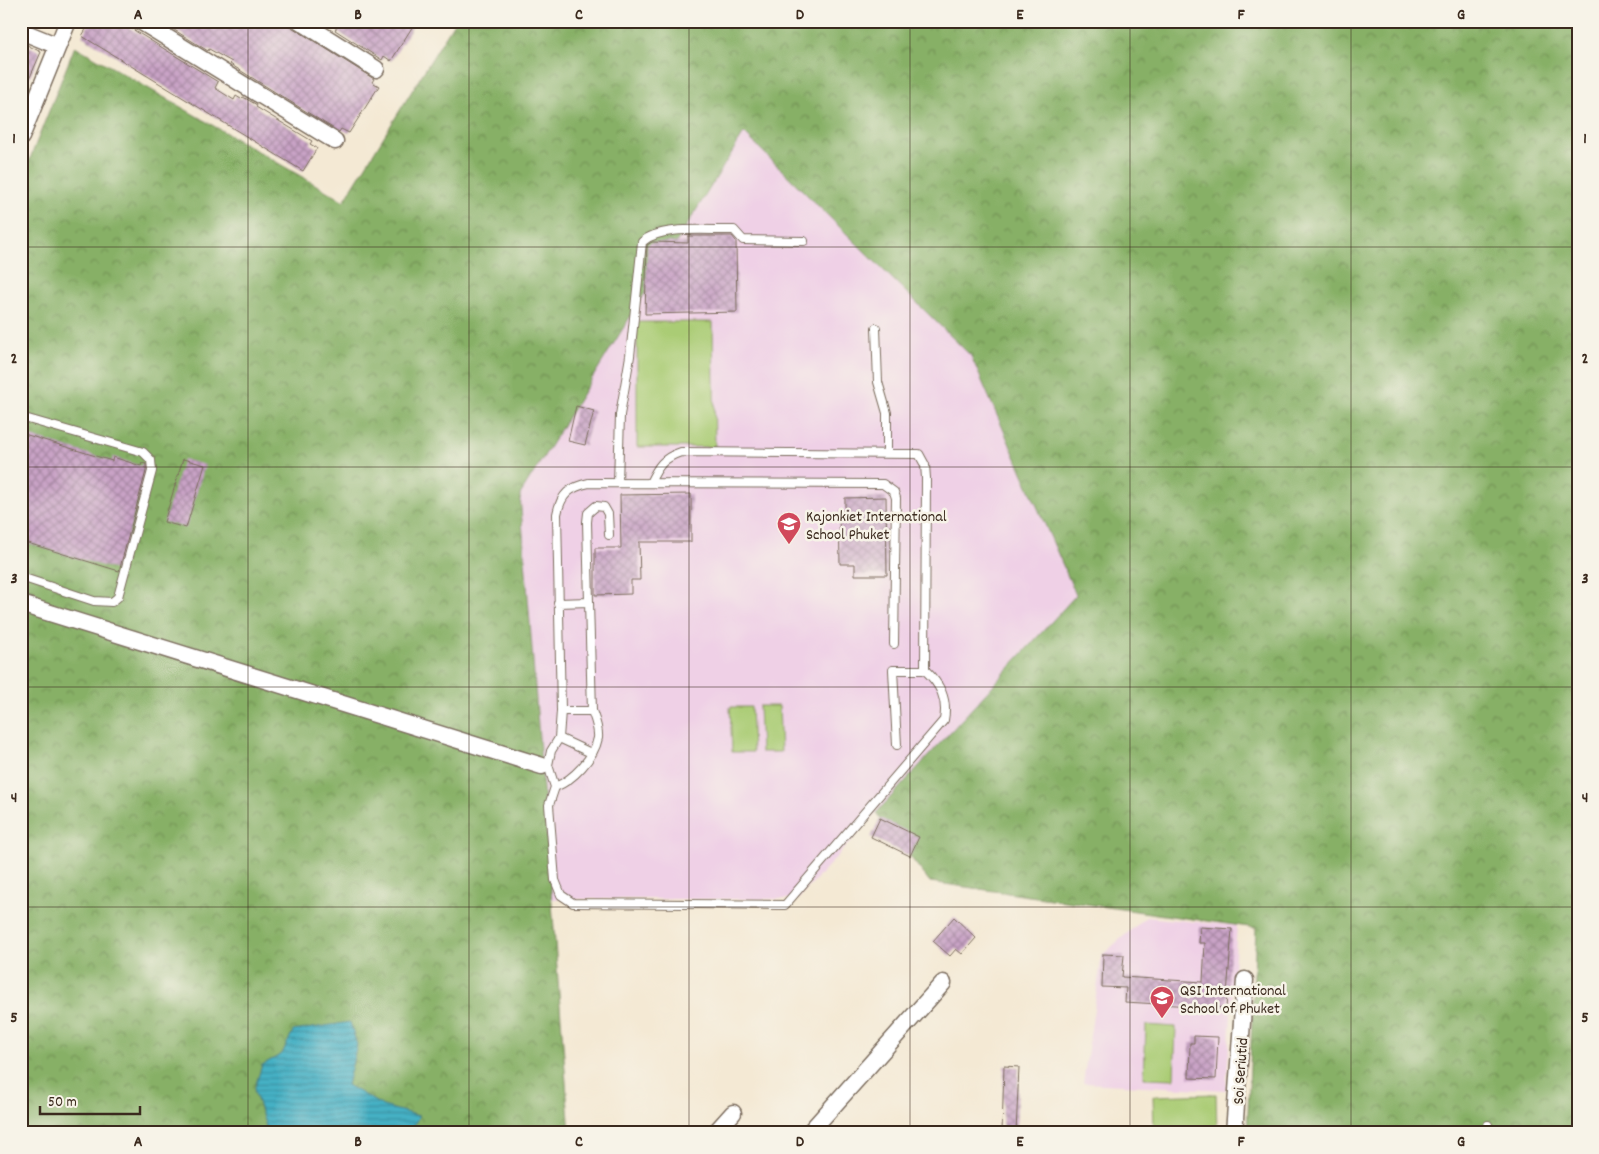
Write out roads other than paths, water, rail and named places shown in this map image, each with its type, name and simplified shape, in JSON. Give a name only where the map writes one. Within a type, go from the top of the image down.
[{"type":"street","points":[[23,128],[68,21]]},
{"type":"street","points":[[140,21],[335,141]]},
{"type":"street","points":[[300,21],[376,69]]},
{"type":"street","points":[[21,31],[58,46]]},
{"type":"street","points":[[21,604],[545,766]]},
{"type":"street","name":"Soi Seriutid","points":[[1234,1133],[1245,980]]},
{"type":"street","points":[[810,1133],[943,983]]},
{"type":"street","points":[[716,1133],[733,1113]]},
{"type":"lane","points":[[618,483],[620,415],[630,356],[642,242],[647,237],[662,232],[734,230],[742,240],[804,241]]},
{"type":"lane","points":[[876,328],[878,382],[887,412],[887,453]]},
{"type":"lane","points":[[21,417],[143,452],[151,460],[152,471],[118,596],[112,602],[94,601],[21,577]]},
{"type":"lane","points":[[650,483],[658,464],[669,456],[681,452],[919,454],[925,465],[925,670]]},
{"type":"lane","points":[[894,644],[896,498],[889,488],[882,484],[589,483],[566,491],[560,501],[557,514],[560,738],[551,751],[545,766],[555,788],[549,805],[555,880],[561,895],[573,902],[785,904],[944,720],[946,711],[942,690],[936,680],[925,670],[893,670],[897,745]]},
{"type":"lane","points":[[555,788],[566,783],[591,753],[598,738],[598,728],[592,711],[587,522],[588,513],[596,506],[604,507],[608,514],[609,535]]},
{"type":"lane","points":[[558,603],[588,602]]},
{"type":"lane","points":[[561,711],[592,711]]},
{"type":"lane","points":[[560,738],[591,753]]},
{"type":"water","points":[[350,1022],[357,1045],[347,1085],[383,1106],[419,1116],[410,1133],[264,1133],[267,1130],[254,1090],[262,1065],[282,1054],[293,1031]]},
{"type":"place","name":"Kajonkiet International School Phuket","points":[[789,545]]},
{"type":"place","name":"QSI International School of Phuket","points":[[1162,1019]]}]
